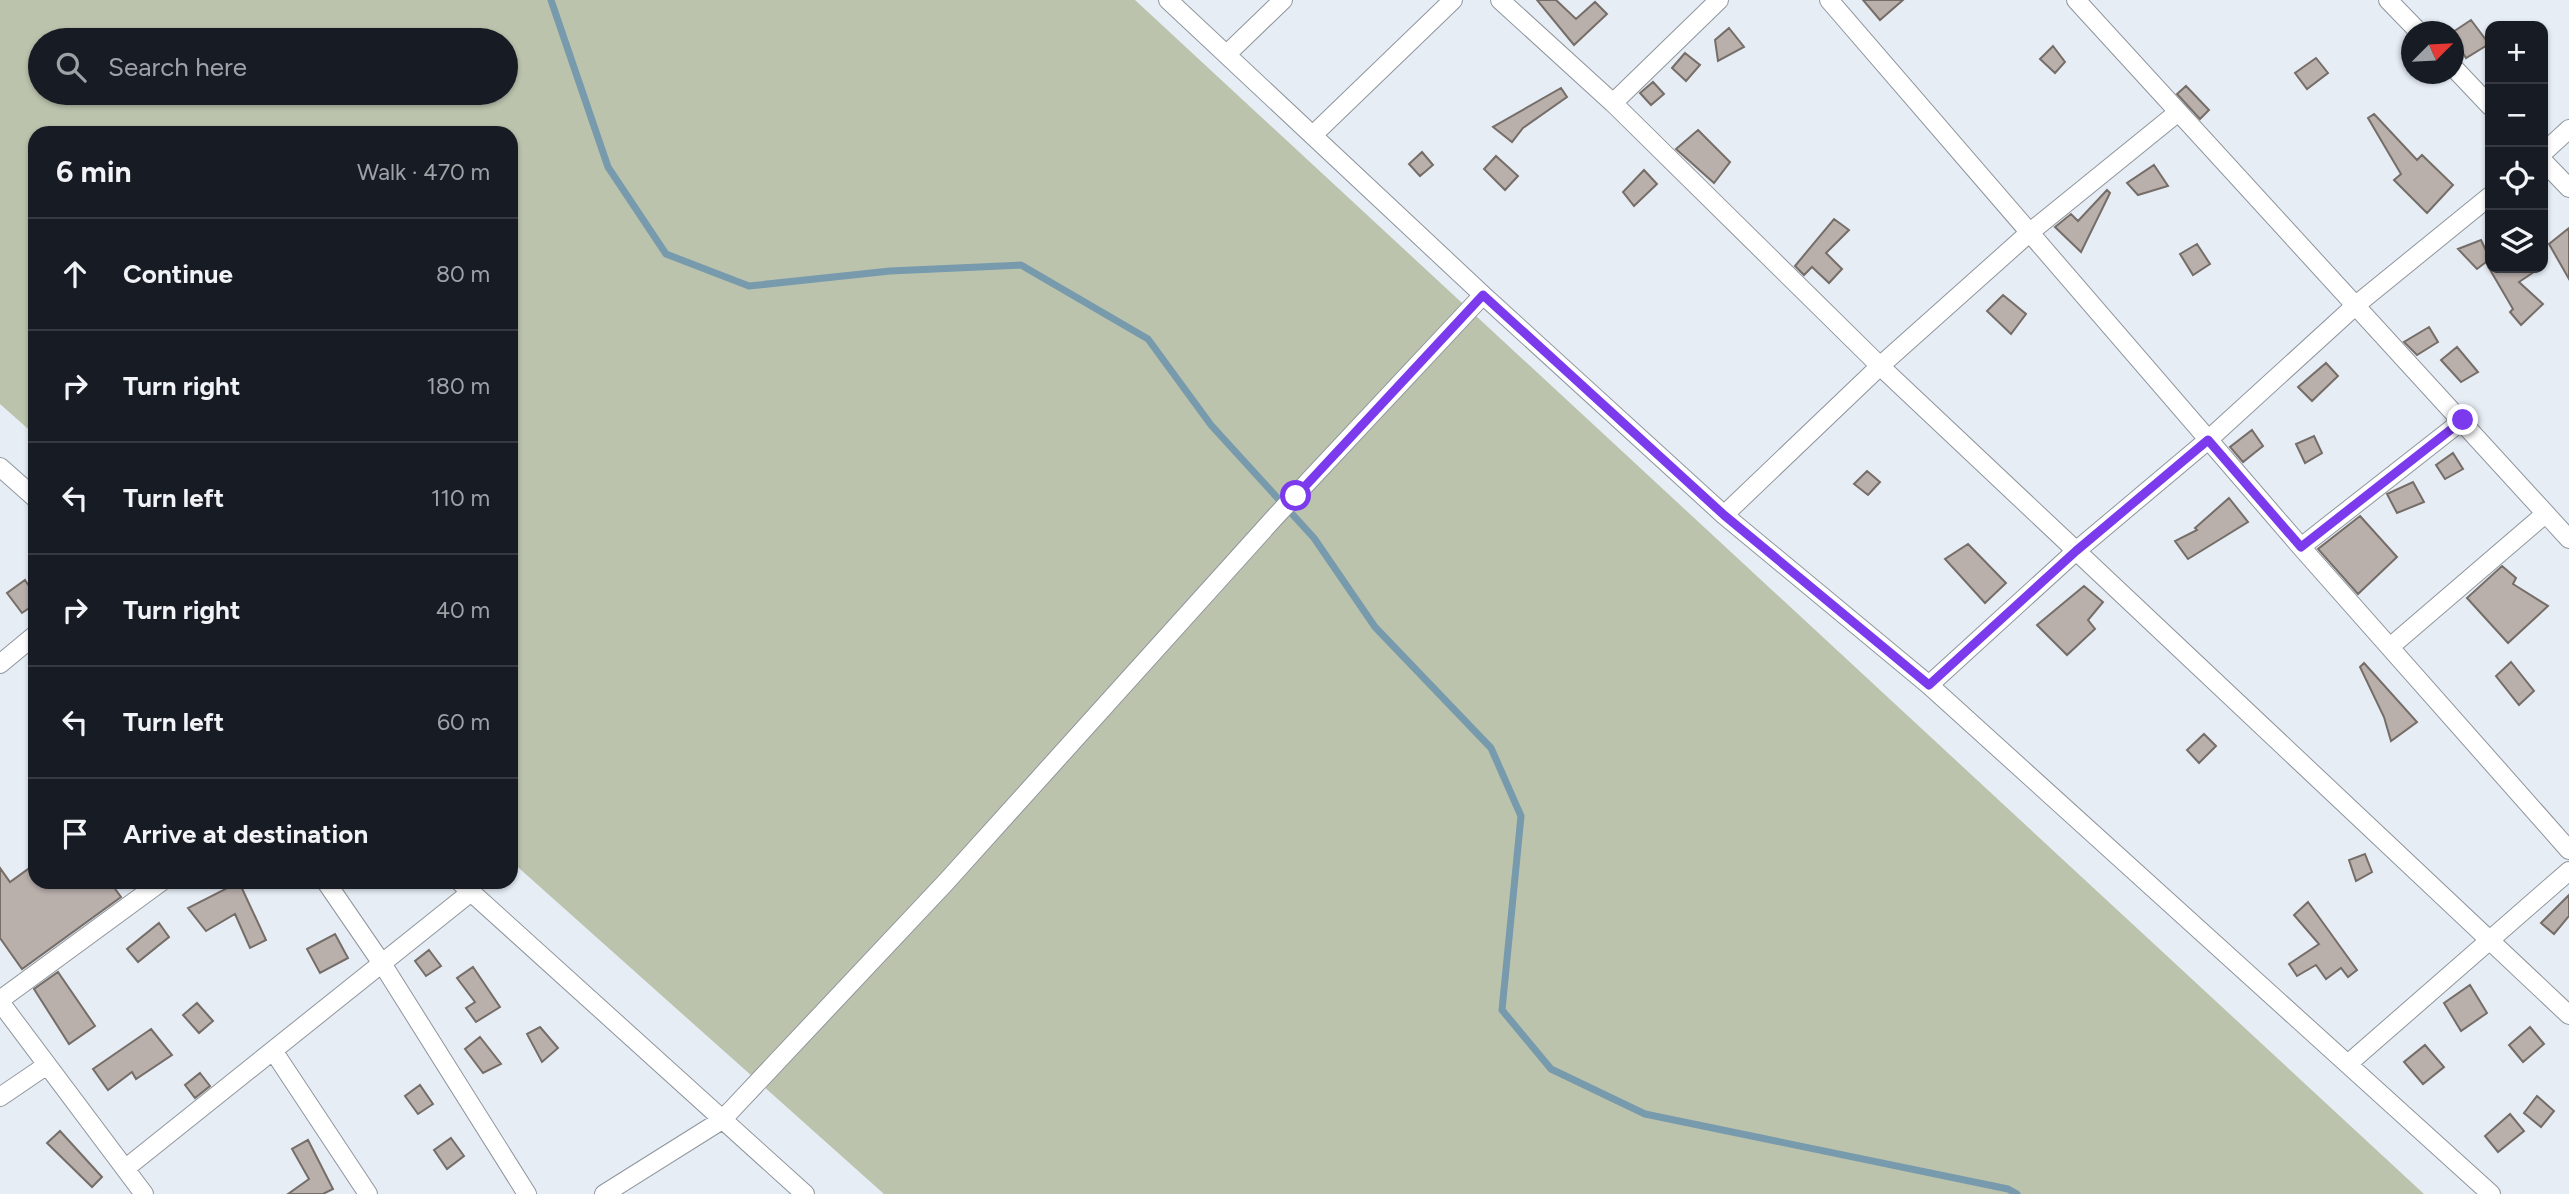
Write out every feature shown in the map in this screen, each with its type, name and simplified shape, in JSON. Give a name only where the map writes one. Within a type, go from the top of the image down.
[{"type":"street","points":[[1168,0],[1483,295],[1724,515],[1929,685],[2491,1194]]},
{"type":"street","points":[[1227,54],[1283,0]]},
{"type":"street","points":[[1314,134],[1453,0]]},
{"type":"street","points":[[1500,0],[1613,103],[1880,366],[2569,1016]]},
{"type":"street","points":[[1613,103],[1719,0]]},
{"type":"street","points":[[1829,0],[2301,547],[2569,850]]},
{"type":"street","points":[[2076,0],[2569,539]]},
{"type":"street","points":[[2388,0],[2408,21]]},
{"type":"street","points":[[2464,79],[2485,101]]},
{"type":"street","points":[[1724,515],[1880,366],[2029,233],[2177,113]]},
{"type":"street","points":[[2548,148],[2569,129]]},
{"type":"street","points":[[2548,166],[2569,188]]},
{"type":"street","points":[[1929,685],[2076,551],[2208,440],[2356,305],[2485,200]]},
{"type":"street","points":[[604,1194],[722,1120],[946,882],[1276,516],[1483,295]]},
{"type":"street","points":[[2301,547],[2463,420]]},
{"type":"street","points":[[0,467],[28,492]]},
{"type":"street","points":[[2390,648],[2546,514]]},
{"type":"street","points":[[0,664],[28,641]]},
{"type":"street","points":[[2349,1063],[2569,871]]},
{"type":"street","points":[[134,1191],[126,1168],[0,1001],[152,889]]},
{"type":"street","points":[[331,889],[383,965],[527,1194]]},
{"type":"street","points":[[126,1168],[383,965],[463,889]]},
{"type":"street","points":[[467,889],[805,1194]]},
{"type":"street","points":[[274,1052],[368,1194]]},
{"type":"street","points":[[0,1097],[47,1065]]},
{"type":"green space","points":[[0,0],[1135,0],[2424,1194],[884,1194],[518,867],[518,126],[28,126],[28,429],[0,404]]},
{"type":"building","points":[[1537,0],[1556,0],[1576,19],[1595,2],[1607,14],[1574,45]]},
{"type":"building","points":[[1863,0],[1903,0],[1880,20]]},
{"type":"building","points":[[2471,20],[2485,39],[2485,46],[2466,58],[2464,55],[2464,25]]},
{"type":"building","points":[[1729,28],[1744,47],[1718,61],[1715,40]]},
{"type":"building","points":[[2053,46],[2065,62],[2055,73],[2040,59]]},
{"type":"building","points":[[1685,53],[1700,65],[1686,81],[1672,68]]},
{"type":"building","points":[[2316,58],[2328,73],[2307,89],[2295,73]]},
{"type":"building","points":[[1653,82],[1664,94],[1651,105],[1640,93]]},
{"type":"building","points":[[2186,86],[2209,110],[2200,119],[2177,94]]},
{"type":"building","points":[[1561,88],[1567,97],[1523,128],[1512,142],[1493,127]]},
{"type":"building","points":[[2374,114],[2417,160],[2422,155],[2453,185],[2427,213],[2394,180],[2401,174],[2368,118]]},
{"type":"building","points":[[1698,130],[1730,162],[1714,183],[1676,149]]},
{"type":"building","points":[[1422,152],[1433,165],[1420,176],[1409,164]]},
{"type":"building","points":[[1496,156],[1518,176],[1505,190],[1484,169]]},
{"type":"building","points":[[2154,165],[2168,186],[2138,195],[2127,183]]},
{"type":"building","points":[[1644,170],[1657,184],[1634,206],[1623,192]]},
{"type":"building","points":[[2107,190],[2110,193],[2081,252],[2055,227],[2071,214],[2078,221]]},
{"type":"building","points":[[1834,219],[1849,230],[1826,253],[1842,269],[1829,283],[1812,267],[1804,275],[1795,266]]},
{"type":"building","points":[[2569,228],[2569,279],[2549,244]]},
{"type":"building","points":[[2481,240],[2485,248],[2485,263],[2477,269],[2458,249]]},
{"type":"building","points":[[2197,244],[2210,264],[2193,275],[2180,254]]},
{"type":"building","points":[[2492,273],[2532,273],[2519,282],[2543,304],[2521,325],[2510,312],[2513,309]]},
{"type":"building","points":[[2003,295],[2026,314],[2011,334],[1987,311]]},
{"type":"building","points":[[2429,327],[2438,342],[2417,355],[2404,342]]},
{"type":"building","points":[[2457,347],[2478,372],[2461,382],[2441,360]]},
{"type":"building","points":[[2326,363],[2338,376],[2312,401],[2298,387]]},
{"type":"building","points":[[2252,430],[2263,446],[2243,462],[2230,447]]},
{"type":"building","points":[[2314,436],[2322,453],[2305,463],[2296,444]]},
{"type":"building","points":[[2453,453],[2463,469],[2445,479],[2436,465]]},
{"type":"building","points":[[1867,471],[1880,482],[1868,495],[1854,484]]},
{"type":"building","points":[[2413,482],[2424,502],[2397,513],[2387,494]]},
{"type":"building","points":[[2229,498],[2248,522],[2188,559],[2175,541],[2197,530],[2195,528]]},
{"type":"building","points":[[2360,516],[2397,557],[2358,594],[2318,549]]},
{"type":"building","points":[[1968,544],[2006,583],[1985,603],[1945,559]]},
{"type":"building","points":[[2502,566],[2516,578],[2513,584],[2548,606],[2508,643],[2467,598]]},
{"type":"building","points":[[25,580],[28,584],[28,609],[22,613],[7,593]]},
{"type":"building","points":[[2084,586],[2103,602],[2088,620],[2095,629],[2067,655],[2037,625]]},
{"type":"building","points":[[2511,662],[2534,691],[2519,705],[2496,676]]},
{"type":"building","points":[[2364,663],[2417,722],[2391,741],[2384,717],[2360,667]]},
{"type":"building","points":[[2204,734],[2216,746],[2199,763],[2187,750]]},
{"type":"building","points":[[2365,854],[2372,872],[2356,881],[2349,860]]},
{"type":"building","points":[[0,868],[10,882],[28,869],[28,889],[115,889],[121,897],[22,969],[0,938]]},
{"type":"building","points":[[225,889],[242,889],[266,940],[250,948],[235,914],[206,931],[188,908]]},
{"type":"building","points":[[2569,895],[2569,916],[2554,934],[2541,923]]},
{"type":"building","points":[[2308,902],[2357,970],[2348,977],[2341,968],[2326,979],[2316,965],[2297,976],[2289,964],[2319,944],[2294,915]]},
{"type":"building","points":[[159,923],[169,937],[138,962],[127,949]]},
{"type":"building","points":[[335,934],[348,958],[320,973],[307,949]]},
{"type":"building","points":[[429,950],[441,966],[426,976],[415,961]]},
{"type":"building","points":[[473,967],[500,1007],[476,1022],[466,1008],[475,1002],[457,978]]},
{"type":"building","points":[[58,972],[95,1026],[69,1044],[34,989]]},
{"type":"building","points":[[2470,985],[2487,1013],[2461,1031],[2444,1003]]},
{"type":"building","points":[[197,1003],[213,1021],[199,1033],[183,1015]]},
{"type":"building","points":[[540,1027],[558,1048],[542,1062],[527,1034]]},
{"type":"building","points":[[2530,1027],[2544,1044],[2523,1062],[2509,1045]]},
{"type":"building","points":[[151,1029],[172,1055],[136,1079],[132,1072],[108,1090],[93,1069]]},
{"type":"building","points":[[480,1037],[501,1064],[483,1073],[465,1049]]},
{"type":"building","points":[[2425,1045],[2444,1067],[2423,1084],[2404,1062]]},
{"type":"building","points":[[200,1073],[210,1086],[195,1098],[185,1085]]},
{"type":"building","points":[[420,1085],[433,1104],[418,1114],[405,1096]]},
{"type":"building","points":[[2537,1096],[2554,1111],[2541,1127],[2524,1113]]},
{"type":"building","points":[[2510,1114],[2524,1131],[2498,1152],[2485,1136]]},
{"type":"building","points":[[60,1131],[102,1177],[92,1187],[47,1143]]},
{"type":"building","points":[[451,1138],[464,1156],[447,1169],[434,1150]]},
{"type":"building","points":[[308,1140],[333,1189],[323,1194],[288,1194],[309,1179],[292,1149]]},
{"type":"waterway","points":[[551,0],[608,167],[666,254],[749,286],[890,271],[1021,265],[1148,339],[1211,425],[1314,538],[1375,627],[1491,748],[1521,816],[1502,1010],[1551,1069],[1645,1114],[2008,1189],[2017,1194]]},
{"type":"route","points":[[1296,496],[1483,295],[1724,515],[1929,685],[2076,551],[2208,440],[2301,547],[2463,420]]}]
